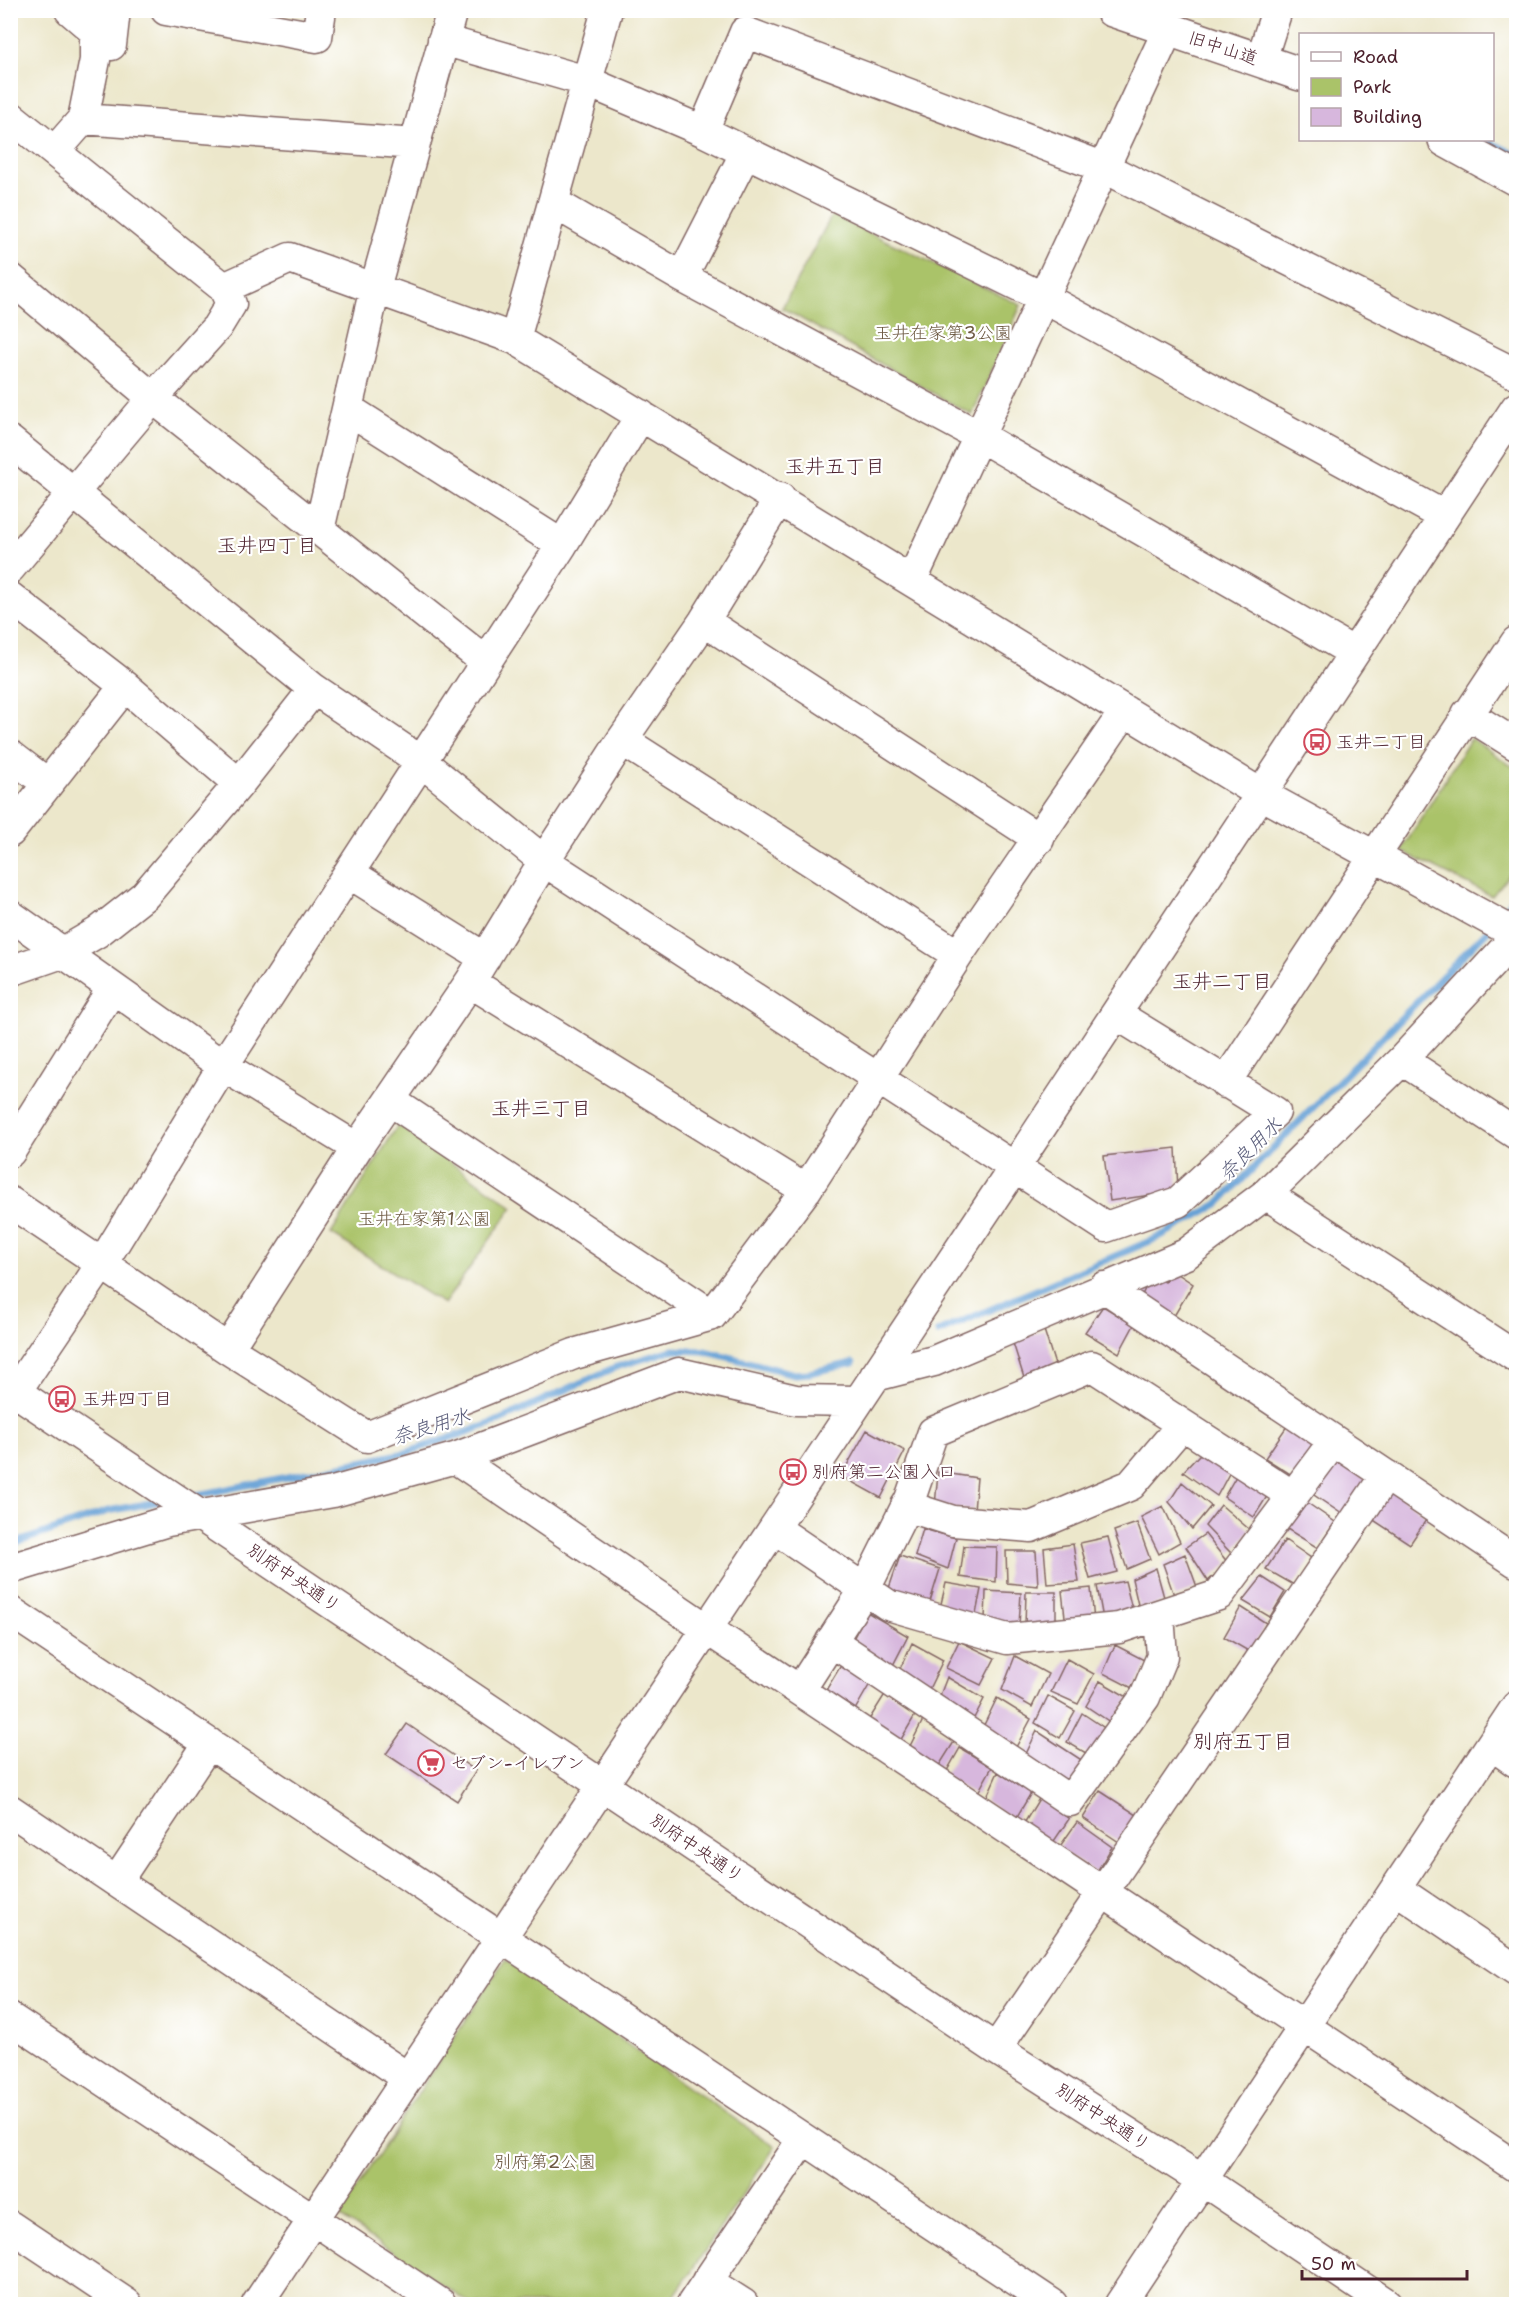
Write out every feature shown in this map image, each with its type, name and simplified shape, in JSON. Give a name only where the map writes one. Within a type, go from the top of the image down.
[{"type":"main road","name":"旧中山道","points":[[1112,10],[1299,74]]},
{"type":"main road","points":[[1447,141],[1516,179]]},
{"type":"street","points":[[70,10],[111,45]]},
{"type":"street","points":[[111,45],[115,10]]},
{"type":"street","points":[[166,10],[317,37],[321,10]]},
{"type":"street","points":[[319,530],[375,288],[452,10]]},
{"type":"street","points":[[515,339],[607,10]]},
{"type":"street","points":[[1261,60],[1277,10]]},
{"type":"street","points":[[912,580],[1168,30]]},
{"type":"street","points":[[703,131],[745,32],[1105,168],[1516,374]]},
{"type":"street","points":[[55,151],[83,119],[95,60],[95,40],[111,45]]},
{"type":"street","points":[[443,40],[586,81],[703,131],[1044,298],[1444,516]]},
{"type":"street","points":[[10,116],[224,288],[231,304],[217,327],[153,398],[10,568]]},
{"type":"street","points":[[83,119],[415,144]]},
{"type":"street","points":[[682,277],[746,152]]},
{"type":"street","points":[[554,203],[682,277],[980,436],[1353,652]]},
{"type":"street","points":[[224,288],[290,258],[515,339],[780,498],[1261,794],[1488,916],[1516,935],[1402,1060],[1266,1194],[1186,1254],[934,1361],[875,1376]]},
{"type":"street","points":[[10,278],[153,398],[486,662]]},
{"type":"street","points":[[257,2304],[1014,1168],[1516,408]]},
{"type":"street","points":[[348,409],[562,545]]},
{"type":"street","points":[[13,1389],[103,1262],[223,1066],[562,545],[641,415]]},
{"type":"street","points":[[10,441],[314,689],[422,762],[544,861],[1106,1227],[1178,1202],[1275,1112],[1116,1014]]},
{"type":"street","points":[[228,1349],[357,1148],[478,970],[544,861],[622,740],[704,621],[780,498]]},
{"type":"street","points":[[10,597],[125,686],[239,784]]},
{"type":"street","points":[[704,621],[1039,839]]},
{"type":"street","points":[[1225,1083],[1516,642]]},
{"type":"street","points":[[10,832],[125,686]]},
{"type":"street","points":[[10,970],[62,953],[98,932],[145,895],[239,784],[314,689]]},
{"type":"street","points":[[10,1202],[103,1262],[228,1349],[367,1437],[574,1354],[712,1315],[806,1190],[958,955],[1125,711]]},
{"type":"street","points":[[1467,714],[1516,745]]},
{"type":"street","points":[[622,740],[958,955]]},
{"type":"street","points":[[10,755],[48,784]]},
{"type":"street","points":[[349,873],[478,970],[806,1190]]},
{"type":"street","points":[[10,915],[223,1066],[357,1148]]},
{"type":"street","points":[[10,1152],[112,989]]},
{"type":"street","points":[[1402,1060],[1516,1134]]},
{"type":"street","points":[[391,1101],[712,1315]]},
{"type":"street","points":[[1266,1194],[1516,1357]]},
{"type":"street","points":[[1104,1287],[1516,1562]]},
{"type":"street","points":[[800,1690],[865,1589],[906,1506],[933,1432],[1092,1366],[1293,1496]]},
{"type":"street","points":[[10,1569],[197,1513],[333,1492],[455,1458],[679,1373],[796,1400],[858,1401]]},
{"type":"street","name":"別府中央通り","points":[[13,1389],[996,2049],[1202,2180],[1387,2304]]},
{"type":"street","points":[[906,1506],[953,1521],[1031,1527],[1131,1485],[1182,1425]]},
{"type":"street","points":[[774,1528],[888,1605],[1007,1639],[1119,1628],[1220,1595],[1334,1441]]},
{"type":"street","points":[[455,1458],[707,1629],[1104,1890],[1516,2167]]},
{"type":"street","points":[[996,2049],[1386,1475]]},
{"type":"street","points":[[10,1611],[1052,2304]]},
{"type":"street","points":[[831,1641],[1070,1801],[1145,1697],[1162,1656],[1159,1615]]},
{"type":"street","points":[[1120,2304],[1516,1707]]},
{"type":"street","points":[[117,1881],[209,1743]]},
{"type":"street","points":[[1492,1745],[1516,1762]]},
{"type":"street","points":[[10,1810],[408,2078]]},
{"type":"street","points":[[1396,1889],[1516,1970]]},
{"type":"street","points":[[10,2018],[441,2304]]},
{"type":"street","points":[[743,2304],[700,2293],[803,2139]]},
{"type":"street","points":[[10,2226],[127,2304]]},
{"type":"green space","name":"玉井在家第3公園","points":[[832,215],[1021,305],[972,415],[782,308]]},
{"type":"green space","points":[[1471,738],[1516,769],[1516,866],[1492,896],[1401,851]]},
{"type":"green space","name":"玉井在家第1公園","points":[[398,1125],[513,1207],[444,1304],[331,1234]]},
{"type":"green space","name":"別府第2公園","points":[[505,1959],[775,2147],[669,2304],[471,2304],[339,2216]]},
{"type":"building","points":[[1176,1148],[1178,1191],[1110,1201],[1104,1156]]},
{"type":"building","points":[[1172,1270],[1193,1284],[1174,1316],[1141,1297],[1152,1275],[1165,1282]]},
{"type":"building","points":[[1103,1306],[1134,1325],[1119,1353],[1085,1332]]},
{"type":"building","points":[[1044,1330],[1056,1368],[1025,1381],[1013,1343]]},
{"type":"building","points":[[1287,1426],[1318,1448],[1298,1479],[1265,1458]]},
{"type":"building","points":[[867,1430],[905,1451],[881,1498],[841,1476]]},
{"type":"building","points":[[1200,1454],[1231,1470],[1217,1496],[1183,1472]]},
{"type":"building","points":[[1332,1456],[1367,1480],[1342,1514],[1308,1491]]},
{"type":"building","points":[[1239,1471],[1271,1490],[1254,1517],[1224,1497]]},
{"type":"building","points":[[938,1472],[977,1478],[974,1510],[935,1506]]},
{"type":"building","points":[[1182,1482],[1211,1506],[1192,1529],[1169,1502]]},
{"type":"building","points":[[1390,1489],[1428,1517],[1410,1544],[1369,1517]]},
{"type":"building","points":[[1306,1502],[1335,1522],[1318,1548],[1287,1529]]},
{"type":"building","points":[[1221,1505],[1250,1530],[1231,1553],[1205,1526]]},
{"type":"building","points":[[1163,1506],[1180,1542],[1159,1554],[1141,1517]]},
{"type":"building","points":[[1137,1523],[1150,1559],[1127,1569],[1114,1531]]},
{"type":"building","points":[[923,1529],[956,1538],[948,1569],[915,1556]]},
{"type":"building","points":[[1205,1534],[1228,1563],[1208,1581],[1186,1547]]},
{"type":"building","points":[[1108,1537],[1117,1572],[1090,1579],[1080,1543]]},
{"type":"building","points":[[1285,1540],[1311,1558],[1294,1585],[1266,1569]]},
{"type":"building","points":[[1073,1544],[1079,1582],[1047,1584],[1044,1548]]},
{"type":"building","points":[[964,1546],[997,1547],[996,1582],[960,1577]]},
{"type":"building","points":[[1006,1551],[1036,1551],[1038,1586],[1007,1583]]},
{"type":"building","points":[[1185,1554],[1197,1587],[1175,1598],[1163,1564]]},
{"type":"building","points":[[900,1556],[940,1569],[928,1608],[887,1594]]},
{"type":"building","points":[[1156,1568],[1165,1601],[1139,1609],[1132,1579]]},
{"type":"building","points":[[1262,1577],[1285,1592],[1270,1617],[1243,1601]]},
{"type":"building","points":[[1125,1581],[1133,1613],[1103,1619],[1097,1586]]},
{"type":"building","points":[[946,1583],[981,1589],[975,1619],[939,1612]]},
{"type":"building","points":[[1091,1588],[1094,1622],[1066,1626],[1062,1591]]},
{"type":"building","points":[[986,1591],[1021,1593],[1019,1625],[985,1620]]},
{"type":"building","points":[[1026,1592],[1056,1592],[1056,1626],[1025,1626]]},
{"type":"building","points":[[1241,1607],[1266,1623],[1250,1652],[1224,1637]]},
{"type":"building","points":[[867,1612],[908,1636],[891,1669],[853,1639]]},
{"type":"building","points":[[959,1641],[995,1658],[981,1685],[946,1668]]},
{"type":"building","points":[[912,1643],[943,1660],[928,1691],[898,1673]]},
{"type":"building","points":[[1115,1645],[1148,1662],[1134,1689],[1103,1673]]},
{"type":"building","points":[[1015,1656],[1048,1674],[1032,1707],[1002,1690]]},
{"type":"building","points":[[1067,1659],[1094,1674],[1078,1704],[1051,1692]]},
{"type":"building","points":[[843,1662],[871,1682],[852,1715],[823,1695]]},
{"type":"building","points":[[947,1677],[984,1699],[973,1720],[939,1698]]},
{"type":"building","points":[[1100,1681],[1129,1698],[1113,1724],[1086,1706]]},
{"type":"building","points":[[887,1691],[917,1712],[899,1743],[867,1723]]},
{"type":"building","points":[[1048,1696],[1075,1711],[1060,1738],[1035,1723]]},
{"type":"building","points":[[997,1698],[1031,1719],[1015,1749],[983,1727]]},
{"type":"building","points":[[1082,1713],[1109,1731],[1091,1756],[1067,1742]]},
{"type":"building","points":[[923,1720],[954,1742],[937,1769],[908,1750]]},
{"type":"building","name":"セブン-イレブン","points":[[407,1724],[476,1771],[457,1801],[386,1754]]},
{"type":"building","points":[[1037,1731],[1086,1763],[1069,1787],[1025,1756]]},
{"type":"building","points":[[960,1748],[992,1767],[976,1796],[944,1776]]},
{"type":"building","points":[[998,1772],[1031,1793],[1015,1820],[985,1801]]},
{"type":"building","points":[[1100,1791],[1137,1815],[1119,1842],[1083,1818]]},
{"type":"building","points":[[1040,1797],[1069,1819],[1052,1844],[1023,1825]]},
{"type":"building","points":[[1077,1822],[1112,1847],[1096,1873],[1058,1849]]},
{"type":"waterway","points":[[1274,47],[1299,56]]},
{"type":"waterway","points":[[1487,141],[1516,155]]},
{"type":"waterway","name":"奈良用水","points":[[1500,916],[1516,895]]},
{"type":"waterway","name":"奈良用水","points":[[938,1332],[1157,1238],[1218,1204],[1491,927]]},
{"type":"waterway","name":"奈良用水","points":[[188,1497],[405,1453],[493,1423],[616,1367],[672,1350],[704,1351],[795,1374],[853,1363]]},
{"type":"waterway","name":"奈良用水","points":[[10,1545],[108,1511],[162,1501]]},
{"type":"place","name":"玉井二丁目","points":[[1317,742]]},
{"type":"place","name":"玉井四丁目","points":[[62,1399]]},
{"type":"place","name":"別府第二公園入口","points":[[793,1472]]},
{"type":"place","name":"セブン-イレブン","points":[[431,1763]]},
{"type":"district","name":"玉井五丁目","points":[[835,466]]},
{"type":"district","name":"玉井四丁目","points":[[267,545]]},
{"type":"district","name":"玉井二丁目","points":[[1222,981]]},
{"type":"district","name":"玉井三丁目","points":[[541,1108]]},
{"type":"district","name":"別府五丁目","points":[[1243,1741]]}]
